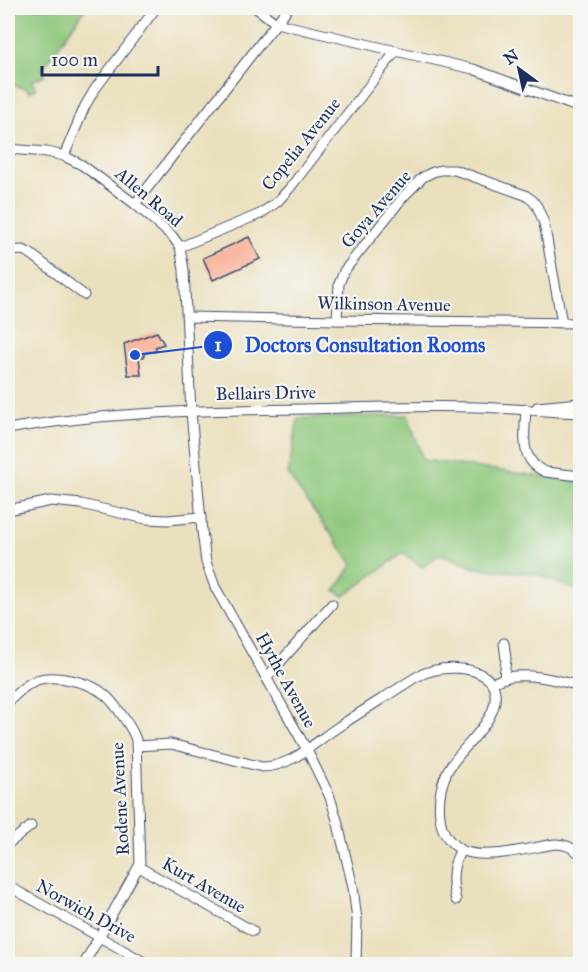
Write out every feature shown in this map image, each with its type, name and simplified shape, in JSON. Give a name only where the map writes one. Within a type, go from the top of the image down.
[{"type":"street","points":[[64,156],[85,106],[95,89],[156,8]]},
{"type":"street","points":[[256,8],[276,23],[486,73],[580,108]]},
{"type":"street","points":[[135,204],[288,8]]},
{"type":"street","name":"Copelia Avenue","points":[[180,247],[255,216],[277,202],[396,51]]},
{"type":"street","name":"Allen Road","points":[[8,149],[64,156],[82,165],[135,204],[167,231],[180,247],[184,270],[191,412]]},
{"type":"street","name":"Goya Avenue","points":[[337,320],[339,284],[344,271],[417,183],[433,172],[448,169],[460,171],[525,195],[534,203],[541,214],[546,231],[562,322]]},
{"type":"street","points":[[8,251],[23,250],[31,254],[84,295]]},
{"type":"street","name":"Wilkinson Avenue","points":[[187,317],[580,323]]},
{"type":"street","points":[[526,409],[580,403]]},
{"type":"street","name":"Bellairs Drive","points":[[8,429],[109,416],[234,410],[422,406],[526,409]]},
{"type":"street","points":[[526,409],[580,413]]},
{"type":"street","points":[[526,409],[525,449],[530,461],[546,472],[580,476]]},
{"type":"street","name":"Hythe Avenue","points":[[191,412],[206,562],[212,581],[307,750],[330,797],[353,887],[357,920],[356,964]]},
{"type":"street","points":[[8,510],[41,502],[66,502],[146,519],[201,517]]},
{"type":"street","points":[[266,678],[332,604]]},
{"type":"street","points":[[504,643],[506,659],[504,678]]},
{"type":"street","points":[[137,746],[171,744],[262,767],[274,766],[307,750],[416,677],[427,672],[452,668],[478,673],[488,679],[496,691],[494,709],[447,772],[439,808],[442,829],[448,840],[461,850],[478,855],[555,844],[573,848],[580,854]]},
{"type":"street","points":[[492,683],[513,676],[525,676],[578,686]]},
{"type":"street","name":"Rodene Avenue","points":[[8,702],[26,685],[44,678],[64,679],[104,693],[135,735],[139,867],[84,964]]},
{"type":"street","points":[[8,843],[31,826]]},
{"type":"street","points":[[456,900],[453,890],[453,868],[461,850]]},
{"type":"street","name":"Kurt Avenue","points":[[139,867],[253,931]]},
{"type":"street","name":"Norwich Drive","points":[[8,886],[148,964]]},
{"type":"green space","points":[[8,8],[86,8],[42,69],[45,75],[32,81],[36,89],[29,92],[27,89],[8,84]]},
{"type":"green space","points":[[408,415],[423,460],[580,482],[580,592],[536,574],[475,568],[441,554],[422,567],[403,553],[344,596],[335,591],[353,564],[288,475],[298,418]]},
{"type":"building","points":[[249,237],[260,259],[213,280],[203,258]]},
{"type":"building","points":[[157,332],[164,344],[155,347],[157,351],[144,353],[144,357],[139,357],[141,375],[128,375],[124,344]]},
{"type":"place","name":"Doctors Consultation Rooms","points":[[135,355]]}]
